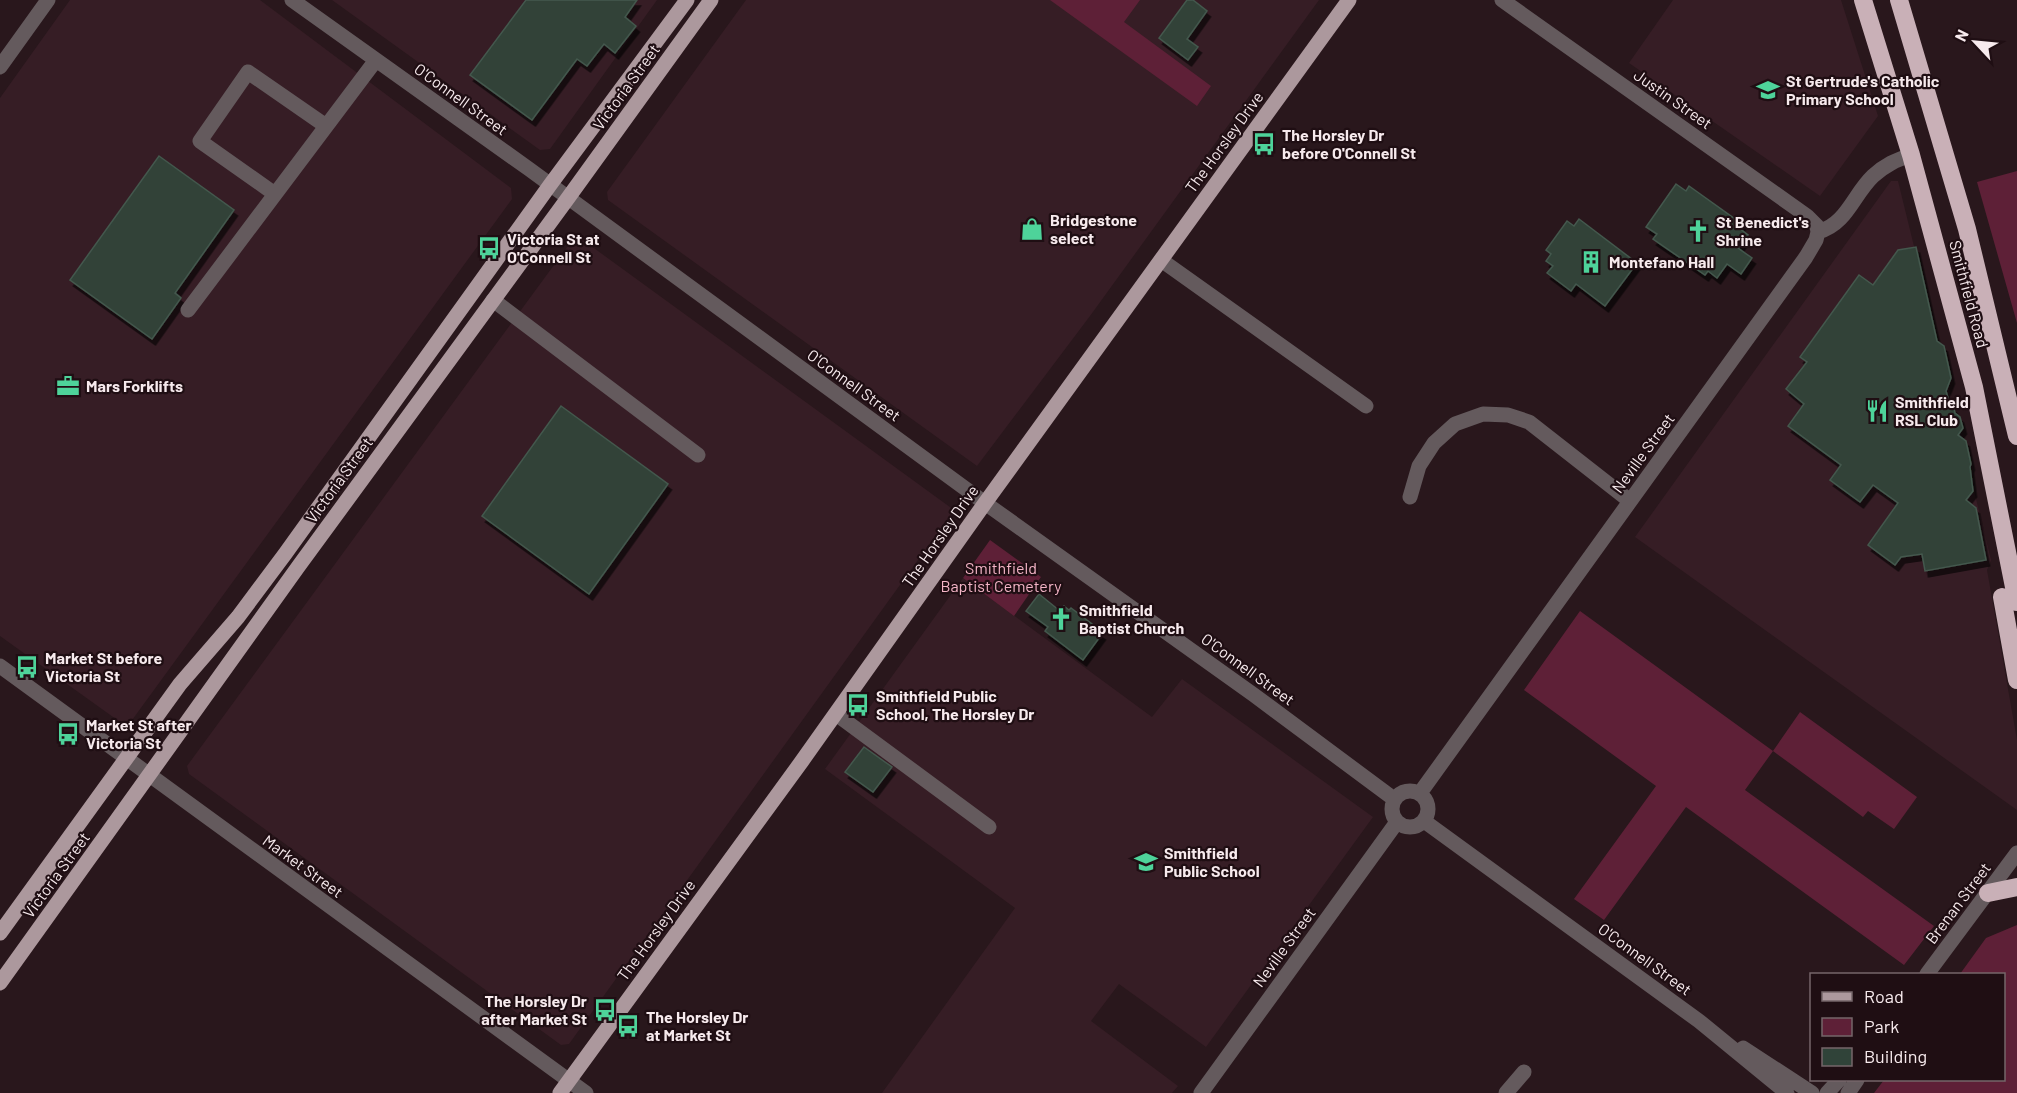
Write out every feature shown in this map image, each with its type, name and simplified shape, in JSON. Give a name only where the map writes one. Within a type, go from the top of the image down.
[{"type":"highway","name":"Smithfield Road","points":[[1863,0],[1911,155],[1974,387],[2010,600],[2017,680]]},
{"type":"highway","name":"Smithfield Road","points":[[1899,0],[1967,229],[2017,436]]},
{"type":"highway","points":[[1988,893],[2017,887]]},
{"type":"main road","name":"Victoria Street","points":[[0,933],[180,684],[238,617],[285,554],[550,185],[687,0]]},
{"type":"main road","name":"Victoria Street","points":[[0,983],[291,576],[711,0]]},
{"type":"main road","name":"The Horsley Drive","points":[[564,1087],[836,714],[985,503],[1349,0]]},
{"type":"street","points":[[0,67],[48,0]]},
{"type":"street","name":"O'Connell Street","points":[[292,0],[568,198],[985,503],[1254,695],[1394,800]]},
{"type":"street","name":"Justin Street","points":[[1502,0],[1807,216],[1818,232]]},
{"type":"street","points":[[188,310],[376,60]]},
{"type":"street","points":[[275,194],[200,141],[248,72],[326,126]]},
{"type":"street","points":[[1818,232],[1829,229],[1840,220],[1872,177],[1890,162],[1911,155]]},
{"type":"street","name":"Neville Street","points":[[1420,793],[1806,257],[1818,232]]},
{"type":"street","points":[[1161,260],[1366,406]]},
{"type":"street","points":[[493,300],[698,454]]},
{"type":"street","points":[[1410,497],[1419,466],[1434,443],[1455,424],[1483,414],[1508,415],[1529,422],[1630,501]]},
{"type":"street","name":"Market Street","points":[[0,666],[127,758],[564,1087],[586,1093]]},
{"type":"street","points":[[836,714],[989,827]]},
{"type":"street","points":[[1412,790],[1420,793],[1428,805],[1424,821],[1412,827],[1397,822],[1392,813],[1394,800],[1404,792],[1412,790]]},
{"type":"street","name":"O'Connell Street","points":[[1424,821],[1700,1021],[1787,1093]]},
{"type":"street","name":"Neville Street","points":[[1201,1093],[1397,822]]},
{"type":"street","name":"Brenan Street","points":[[1928,973],[2017,853]]},
{"type":"street","name":"O'Connell Street","points":[[1700,1021],[1785,1073],[1812,1093]]},
{"type":"street","points":[[1506,1093],[1524,1072]]},
{"type":"street","points":[[1827,1093],[1838,1081]]},
{"type":"shaded area","points":[[70,0],[260,0],[511,188],[512,199],[127,727],[0,636],[0,98]]},
{"type":"shaded area","points":[[332,0],[657,0],[550,149],[540,150]]},
{"type":"shaded area","points":[[746,0],[1319,0],[1090,316],[977,466],[608,200],[607,192]]},
{"type":"shaded area","name":"St Gertrude's Catholic Primary School","points":[[1673,0],[1841,0],[1878,116],[1820,196],[1629,63]]},
{"type":"shaded area","points":[[1891,181],[1898,181],[1991,560],[1987,570],[2017,740],[2017,810],[1635,537]]},
{"type":"shaded area","points":[[576,235],[954,510],[569,1044],[561,1045],[189,774],[187,766]]},
{"type":"shaded area","name":"Smithfield Public School","points":[[963,578],[1152,717],[1182,679],[1373,817],[1206,1047],[1119,984],[1091,1021],[1178,1086],[1172,1093],[882,1093],[1015,908],[825,769]]},
{"type":"green space","points":[[1050,0],[1140,0],[1124,22],[1211,86],[1197,106]]},
{"type":"green space","points":[[2017,171],[2017,323],[1977,182]]},
{"type":"green space","name":"Smithfield Baptist Cemetery","points":[[990,540],[1041,577],[1014,616],[963,578]]},
{"type":"green space","points":[[1580,611],[1773,751],[1745,790],[1934,926],[1904,965],[1686,807],[1604,920],[1574,899],[1656,786],[1524,690]]},
{"type":"green space","points":[[1800,712],[1917,797],[1894,829],[1868,811],[1863,817],[1773,751]]},
{"type":"green space","points":[[2017,925],[2017,1093],[1874,1093],[1883,1081],[2005,1081],[2005,973],[1961,973],[1986,938]]},
{"type":"building","points":[[526,0],[637,0],[625,17],[636,26],[615,53],[604,44],[587,66],[577,59],[532,120],[470,75]]},
{"type":"building","points":[[1187,0],[1193,0],[1207,11],[1187,39],[1198,47],[1188,60],[1159,38]]},
{"type":"building","points":[[159,156],[234,210],[175,293],[181,298],[152,339],[70,280]]},
{"type":"building","name":"St Benedict's Shrine","points":[[1676,184],[1686,191],[1689,186],[1742,224],[1739,228],[1748,235],[1738,248],[1752,258],[1741,274],[1727,264],[1717,278],[1708,271],[1705,275],[1653,239],[1657,234],[1646,227]]},
{"type":"building","name":"Montefano Hall","points":[[1579,219],[1637,263],[1605,306],[1576,284],[1571,291],[1547,273],[1553,266],[1546,261],[1551,254],[1546,250],[1567,221],[1574,226]]},
{"type":"building","name":"Smithfield RSL Club","points":[[1916,247],[1937,341],[1944,346],[1951,378],[1946,391],[1950,405],[1960,417],[1963,428],[1958,435],[1966,441],[1973,491],[1966,500],[1976,508],[1986,560],[1925,571],[1922,554],[1901,557],[1895,565],[1868,545],[1898,503],[1873,485],[1860,502],[1830,480],[1841,465],[1788,426],[1804,404],[1786,389],[1807,362],[1800,357],[1859,275],[1873,285],[1898,250]]},
{"type":"building","points":[[561,406],[668,484],[589,594],[482,516]]},
{"type":"building","name":"Smithfield Baptist Church","points":[[1039,594],[1060,611],[1064,606],[1069,610],[1071,608],[1102,634],[1083,660],[1045,631],[1048,627],[1026,611]]},
{"type":"building","points":[[864,747],[892,767],[873,792],[845,772]]},
{"type":"place","name":"St Gertrude's Catholic Primary School","points":[[1768,90]]},
{"type":"place","name":"The Horsley Dr before O'Connell St","points":[[1264,144]]},
{"type":"place","name":"Bridgestone select","points":[[1032,229]]},
{"type":"place","name":"St Benedict's Shrine","points":[[1698,231]]},
{"type":"place","name":"Victoria St at O'Connell St","points":[[489,248]]},
{"type":"place","name":"Montefano Hall","points":[[1591,262]]},
{"type":"place","name":"Mars Forklifts","points":[[68,386]]},
{"type":"place","name":"Smithfield RSL Club","points":[[1877,411]]},
{"type":"place","name":"Smithfield Baptist Church","points":[[1061,619]]},
{"type":"place","name":"Market St before Victoria St","points":[[27,667]]},
{"type":"place","name":"Smithfield Public School, The Horsley Dr","points":[[858,705]]},
{"type":"place","name":"Market St after Victoria St","points":[[68,734]]},
{"type":"place","name":"Smithfield Public School","points":[[1146,862]]},
{"type":"place","name":"The Horsley Dr after Market St","points":[[605,1010]]},
{"type":"place","name":"The Horsley Dr at Market St","points":[[628,1026]]}]
